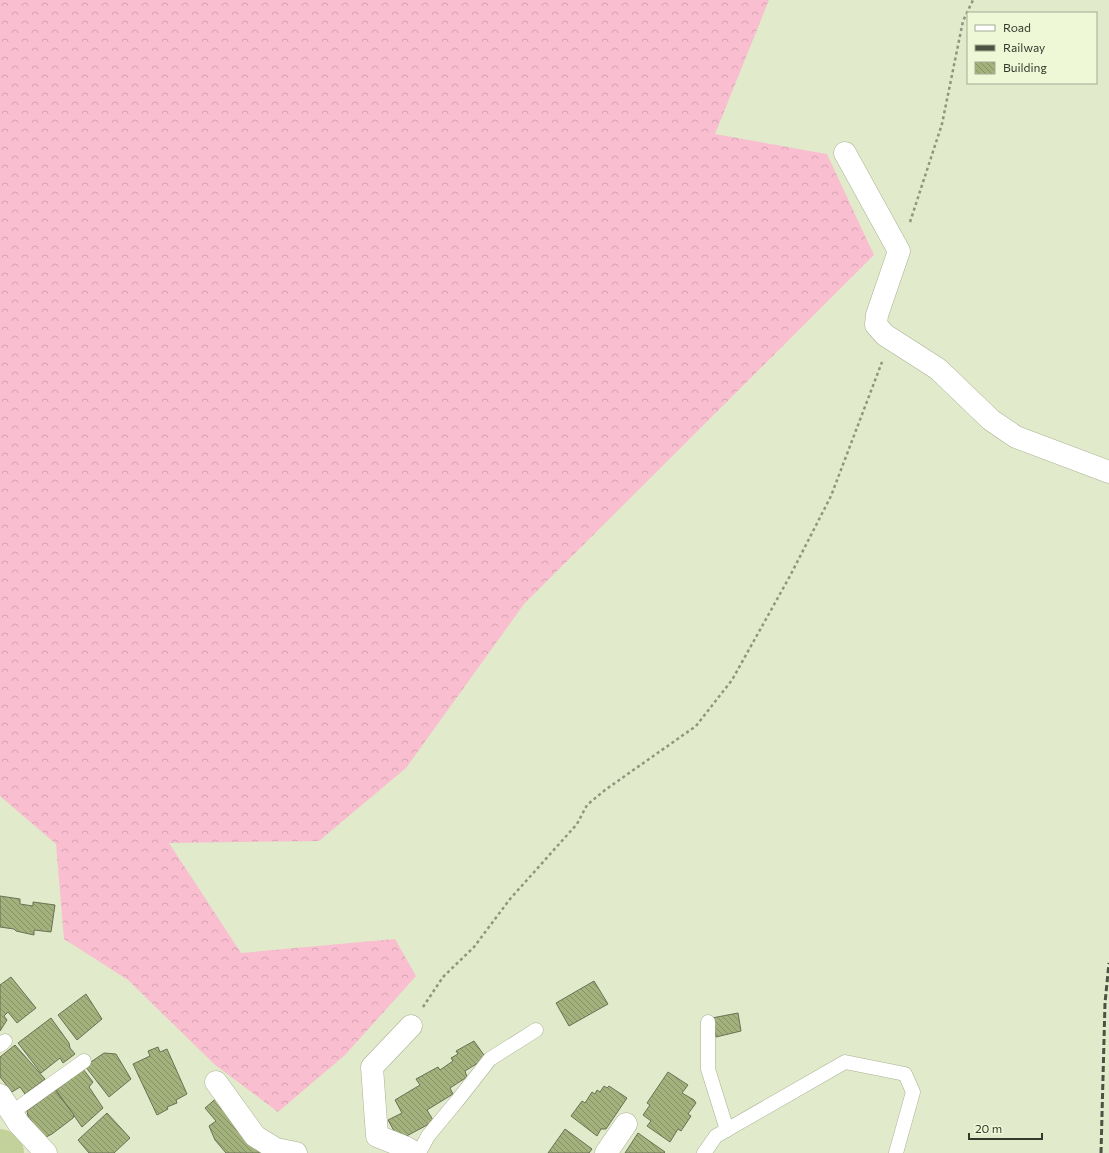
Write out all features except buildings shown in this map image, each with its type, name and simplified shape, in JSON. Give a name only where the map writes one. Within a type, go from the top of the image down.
[{"type":"street","points":[[845,153],[899,251],[877,315],[876,325],[885,335],[938,369],[991,420],[1016,437],[1109,472]]},
{"type":"street","points":[[411,1026],[372,1068],[377,1136],[416,1153]]},
{"type":"street","points":[[216,1082],[256,1136],[276,1149],[296,1153]]},
{"type":"street","points":[[6,1104],[19,1124],[46,1153]]},
{"type":"street","points":[[606,1153],[626,1124]]},
{"type":"lane","points":[[708,1022],[708,1069],[727,1130]]},
{"type":"lane","points":[[416,1153],[421,1149],[428,1136],[457,1102],[490,1059],[536,1030]]},
{"type":"lane","points":[[6,1104],[84,1061]]},
{"type":"lane","points":[[704,1153],[716,1136],[845,1062],[905,1074],[913,1092],[896,1153]]},
{"type":"path","points":[[967,12],[973,0]]},
{"type":"path","points":[[899,251],[942,124],[963,21],[967,13]]},
{"type":"path","points":[[411,1026],[443,977],[474,947],[510,899],[577,824],[587,805],[604,790],[696,726],[732,680],[790,576],[831,496],[882,363],[885,335]]},
{"type":"green space","points":[[0,0],[769,0],[715,134],[827,154],[874,255],[524,604],[406,768],[319,841],[169,843],[241,953],[395,939],[416,976],[345,1055],[278,1112],[214,1064],[128,980],[64,939],[56,844],[0,796]]},
{"type":"railway","points":[[1101,1153],[1105,1003],[1109,963]]}]
